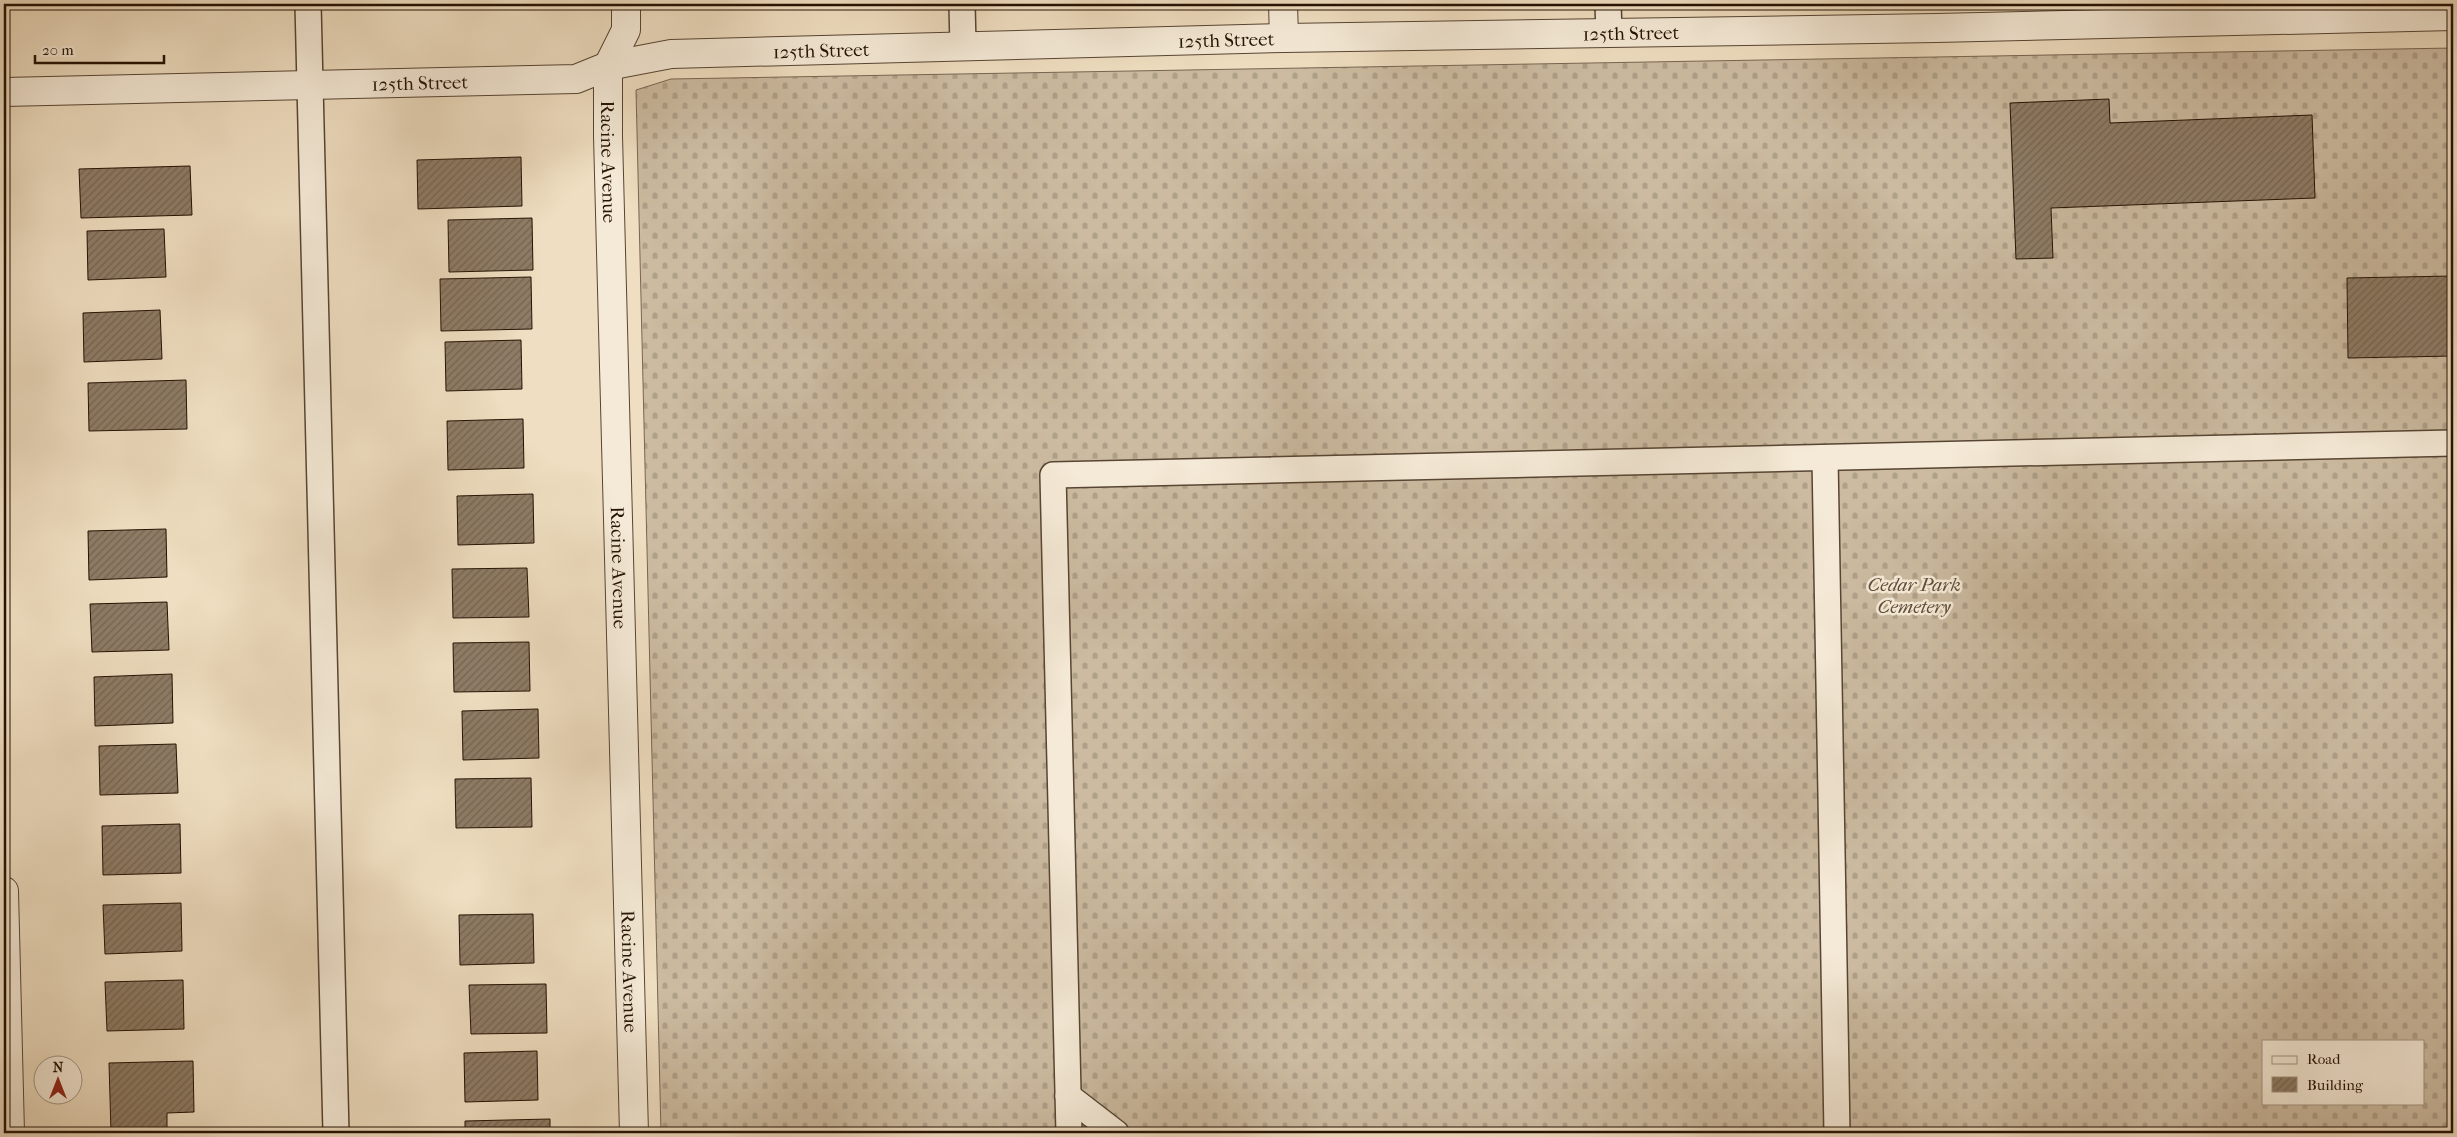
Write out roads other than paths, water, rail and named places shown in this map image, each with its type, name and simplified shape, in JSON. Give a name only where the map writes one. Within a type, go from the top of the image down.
[{"type":"street","name":"Racine Avenue","points":[[626,4],[626,30],[608,66],[608,136],[634,1133]]},
{"type":"street","points":[[1283,4],[1284,38]]},
{"type":"street","name":"125th Street","points":[[4,92],[576,78],[608,66],[671,54],[1284,38],[1610,33],[1936,16],[2261,12],[2453,16]]},
{"type":"street","points":[[4,891],[10,1133]]},
{"type":"lane","points":[[308,4],[336,1133]]},
{"type":"lane","points":[[962,4],[963,46]]},
{"type":"lane","points":[[1608,4],[1610,33]]},
{"type":"lane","points":[[1069,1133],[1053,475],[2453,443]]},
{"type":"lane","points":[[1825,458],[1837,1133]]},
{"type":"lane","points":[[1068,1096],[1116,1133]]},
{"type":"park label","name":"Cedar Park Cemetery","points":[[1914,595]]}]
